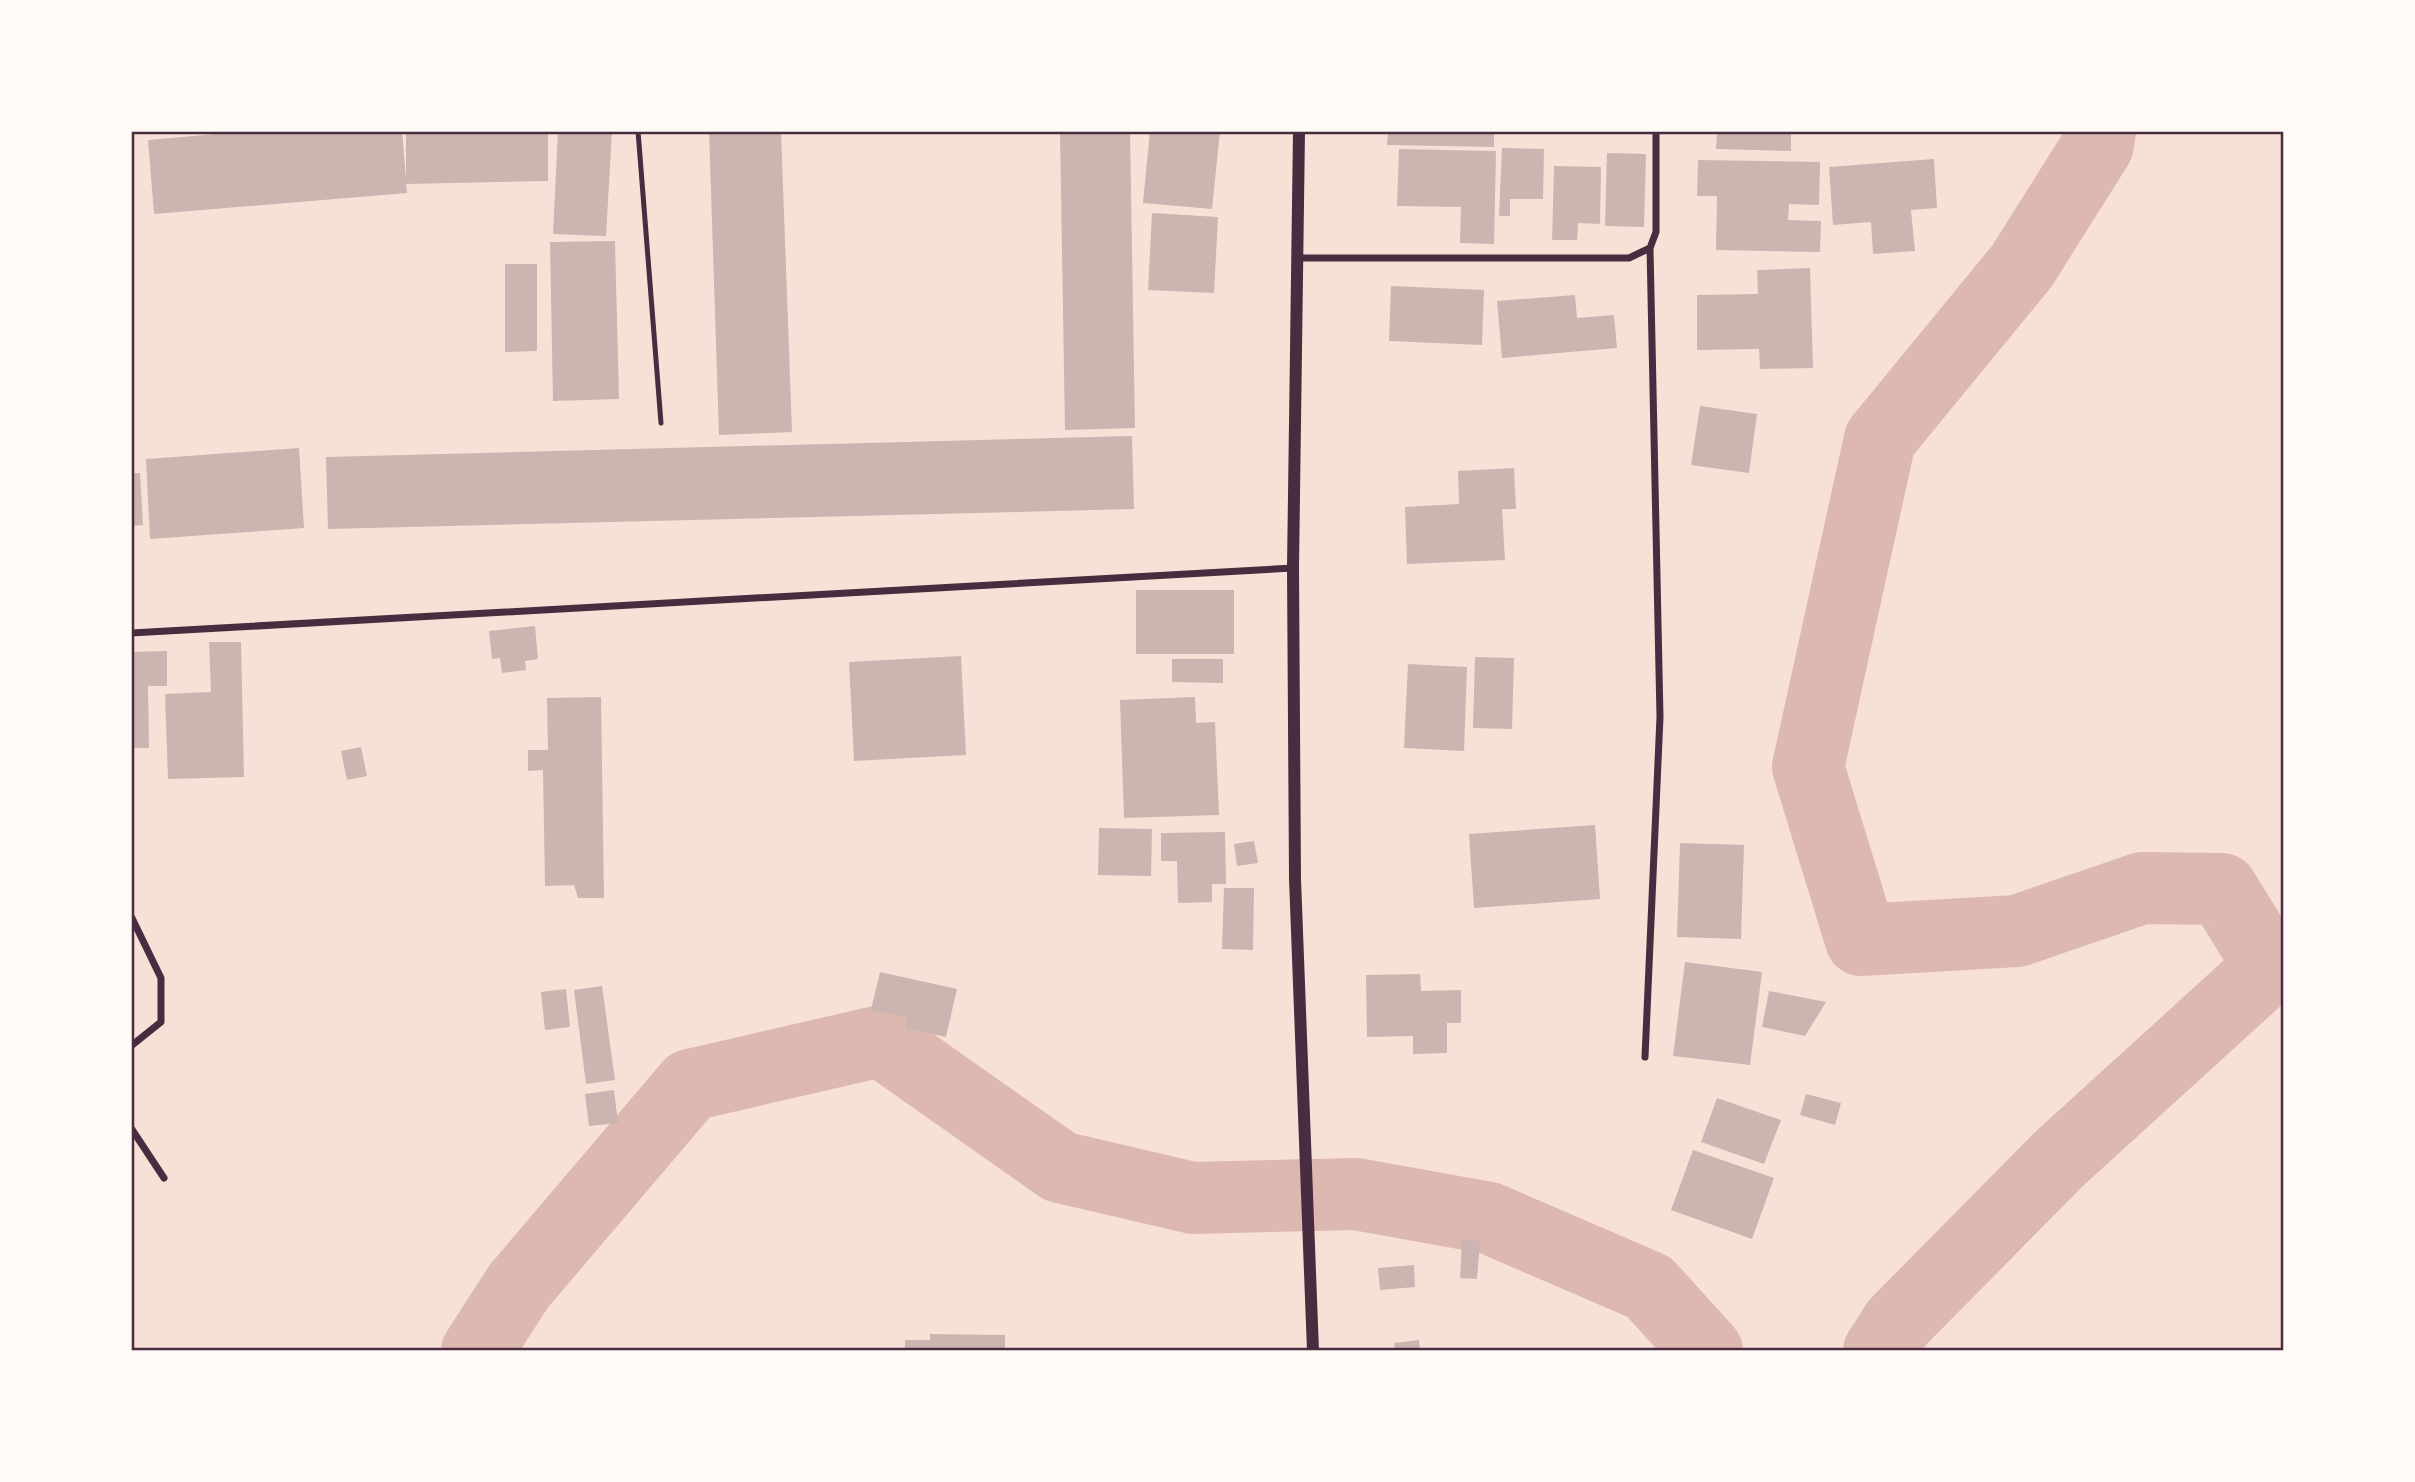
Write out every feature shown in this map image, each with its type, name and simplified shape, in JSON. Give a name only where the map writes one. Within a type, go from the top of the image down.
[{"type":"street","points":[[1299,131],[1293,568],[1295,879],[1312,1348]]},
{"type":"street","points":[[1645,1057],[1660,717],[1650,248],[1656,232],[1656,131]]},
{"type":"street","points":[[1296,258],[1629,258],[1650,248]]},
{"type":"street","points":[[131,633],[1293,568]]},
{"type":"street","points":[[131,916],[161,978],[161,1022],[131,1046]]},
{"type":"street","points":[[131,1128],[164,1178]]},
{"type":"lane","points":[[638,131],[661,424]]},
{"type":"building","points":[[250,131],[402,131],[406,179],[406,131],[548,131],[548,181],[406,184],[407,193],[154,214],[148,140]]},
{"type":"building","points":[[558,131],[612,131],[606,236],[553,234]]},
{"type":"building","points":[[709,131],[781,131],[792,432],[719,435]]},
{"type":"building","points":[[1060,131],[1130,131],[1135,428],[1065,430]]},
{"type":"building","points":[[1150,131],[1220,131],[1212,209],[1143,203]]},
{"type":"building","points":[[1388,131],[1494,131],[1494,147],[1387,145]]},
{"type":"building","points":[[1717,131],[1791,131],[1791,151],[1716,149]]},
{"type":"building","points":[[1502,148],[1544,149],[1543,199],[1510,199],[1510,216],[1499,216]]},
{"type":"building","points":[[1399,149],[1496,151],[1494,244],[1460,243],[1461,207],[1397,206]]},
{"type":"building","points":[[1607,153],[1646,154],[1644,227],[1605,226]]},
{"type":"building","points":[[1934,159],[1937,208],[1911,210],[1915,251],[1873,254],[1871,222],[1833,225],[1829,167]]},
{"type":"building","points":[[1698,160],[1820,162],[1819,205],[1789,204],[1788,220],[1821,221],[1820,252],[1716,250],[1717,196],[1697,196]]},
{"type":"building","points":[[1554,166],[1601,167],[1600,224],[1578,223],[1577,240],[1552,240]]},
{"type":"building","points":[[1152,213],[1218,217],[1214,293],[1148,290]]},
{"type":"building","points":[[615,241],[619,399],[553,401],[550,242]]},
{"type":"building","points":[[505,264],[537,264],[537,351],[505,352]]},
{"type":"building","points":[[1810,268],[1813,368],[1760,369],[1759,349],[1697,350],[1697,295],[1758,294],[1757,270]]},
{"type":"building","points":[[1391,286],[1484,290],[1482,345],[1389,341]]},
{"type":"building","points":[[1575,295],[1577,318],[1614,315],[1617,348],[1502,358],[1497,301]]},
{"type":"building","points":[[1700,406],[1757,414],[1749,473],[1691,465]]},
{"type":"building","points":[[1132,436],[1134,509],[328,529],[326,457]]},
{"type":"building","points":[[299,448],[304,528],[150,539],[146,459]]},
{"type":"building","points":[[1514,468],[1516,509],[1502,509],[1505,560],[1407,564],[1405,507],[1459,504],[1458,471]]},
{"type":"building","points":[[131,473],[140,473],[143,525],[131,526]]},
{"type":"building","points":[[1136,590],[1234,590],[1234,654],[1136,654]]},
{"type":"building","points":[[535,626],[538,659],[525,661],[526,670],[502,673],[500,658],[492,659],[489,631]]},
{"type":"building","points":[[209,642],[241,642],[244,777],[168,779],[165,694],[211,692]]},
{"type":"building","points":[[167,651],[167,686],[148,686],[149,748],[131,748],[131,652]]},
{"type":"building","points":[[961,656],[966,755],[854,761],[849,662]]},
{"type":"building","points":[[1475,657],[1514,658],[1512,729],[1473,728]]},
{"type":"building","points":[[1172,659],[1223,659],[1223,683],[1172,682]]},
{"type":"building","points":[[1408,664],[1467,667],[1464,751],[1404,748]]},
{"type":"building","points":[[601,697],[604,898],[578,898],[574,885],[545,886],[543,770],[528,771],[528,750],[548,750],[547,698]]},
{"type":"building","points":[[1195,697],[1196,723],[1215,722],[1219,815],[1124,818],[1120,700]]},
{"type":"building","points":[[361,747],[367,776],[347,780],[341,751]]},
{"type":"building","points":[[1595,825],[1600,899],[1474,908],[1469,834]]},
{"type":"building","points":[[1099,828],[1152,829],[1151,876],[1098,875]]},
{"type":"building","points":[[1225,832],[1226,884],[1212,884],[1212,902],[1178,903],[1177,861],[1161,861],[1161,833]]},
{"type":"building","points":[[1254,841],[1258,863],[1237,866],[1234,844]]},
{"type":"building","points":[[1680,843],[1744,845],[1741,939],[1677,937]]},
{"type":"building","points":[[1224,888],[1254,888],[1253,950],[1222,949]]},
{"type":"building","points":[[1685,962],[1762,972],[1750,1065],[1673,1056]]},
{"type":"building","points":[[880,972],[957,989],[946,1037],[905,1028],[908,1018],[871,1010]]},
{"type":"building","points":[[1420,974],[1421,991],[1461,990],[1461,1023],[1447,1023],[1447,1053],[1413,1054],[1413,1036],[1367,1037],[1366,975]]},
{"type":"building","points":[[602,986],[615,1080],[586,1084],[574,990]]},
{"type":"building","points":[[566,989],[570,1027],[545,1030],[541,992]]},
{"type":"building","points":[[1769,991],[1826,1002],[1805,1036],[1762,1027]]},
{"type":"building","points":[[614,1090],[618,1123],[589,1126],[585,1094]]},
{"type":"building","points":[[1806,1094],[1841,1103],[1835,1125],[1800,1115]]},
{"type":"building","points":[[1717,1098],[1781,1120],[1764,1164],[1701,1142]]},
{"type":"building","points":[[1693,1150],[1774,1178],[1752,1239],[1671,1210]]},
{"type":"building","points":[[1462,1240],[1480,1241],[1477,1279],[1460,1278]]},
{"type":"building","points":[[1414,1265],[1415,1287],[1380,1290],[1378,1268]]},
{"type":"building","points":[[930,1334],[1005,1335],[1005,1351],[905,1351],[905,1340],[930,1340]]},
{"type":"building","points":[[1419,1340],[1420,1351],[1395,1351],[1394,1343]]},
{"type":"waterway","points":[[1879,1351],[1897,1323],[2059,1159],[2270,967],[2222,889],[2142,888],[2017,931],[1861,940],[1808,767],[1880,439],[2022,266],[2098,145],[2100,131]]},
{"type":"waterway","points":[[477,1351],[519,1286],[690,1085],[881,1041],[1060,1167],[1193,1198],[1356,1194],[1489,1218],[1649,1287],[1707,1351]]}]
